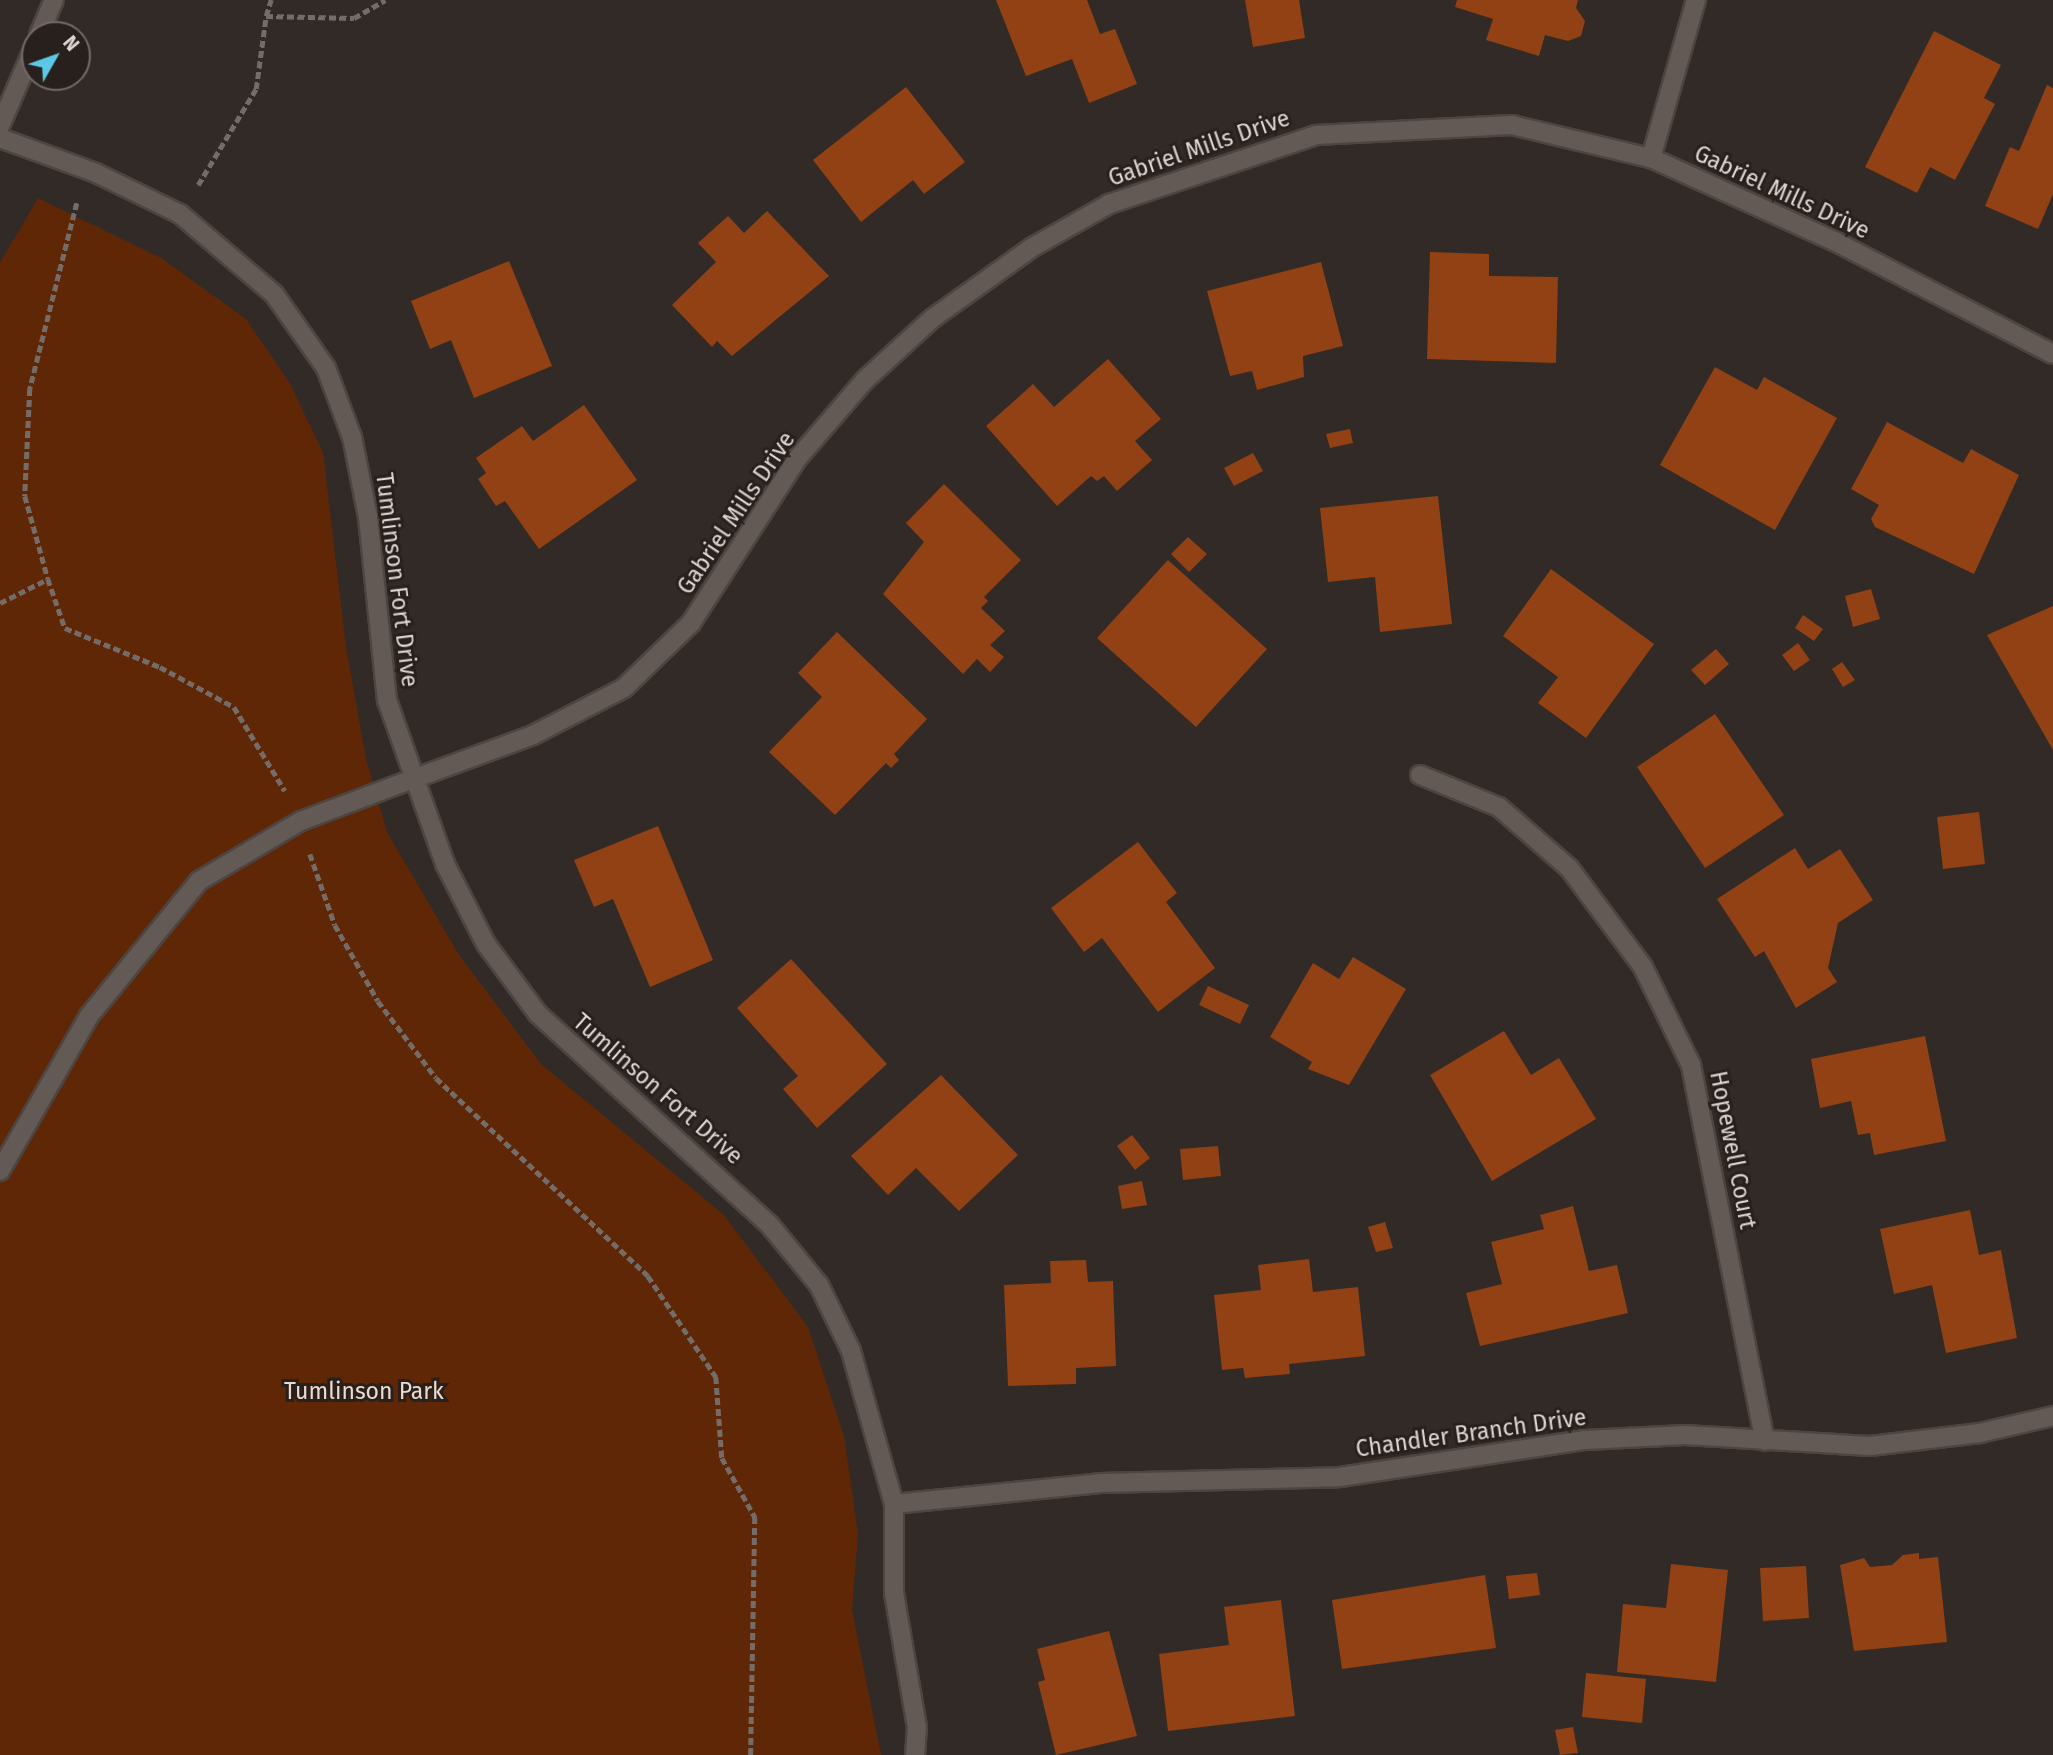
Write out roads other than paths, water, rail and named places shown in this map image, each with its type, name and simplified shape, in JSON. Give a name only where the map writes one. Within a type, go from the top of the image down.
[{"type":"street","points":[[45,21],[54,0]]},
{"type":"street","points":[[1651,158],[1696,0]]},
{"type":"street","points":[[0,126],[21,77]]},
{"type":"street","name":"Gabriel Mills Drive","points":[[0,1171],[89,1016],[199,881],[301,821],[533,736],[624,688],[691,623],[797,459],[864,380],[933,318],[1031,248],[1109,204],[1316,135],[1413,126],[1512,125],[1651,158],[1834,241],[2053,354]]},
{"type":"street","name":"Tumlinson Fort Drive","points":[[0,138],[96,173],[180,214],[274,294],[326,368],[352,437],[368,517],[387,700],[445,864],[486,944],[538,1014],[627,1100],[706,1161],[818,1285],[850,1351],[894,1504],[894,1593],[917,1727],[915,1755]]},
{"type":"street","name":"Hopewell Court","points":[[1420,775],[1499,807],[1570,869],[1643,967],[1691,1065],[1765,1441]]},
{"type":"street","name":"Chandler Branch Drive","points":[[894,1504],[1100,1483],[1340,1477],[1585,1440],[1685,1434],[1870,1446],[1980,1433],[2053,1416]]},
{"type":"park label","name":"Tumlinson Park","points":[[364,1391]]}]
